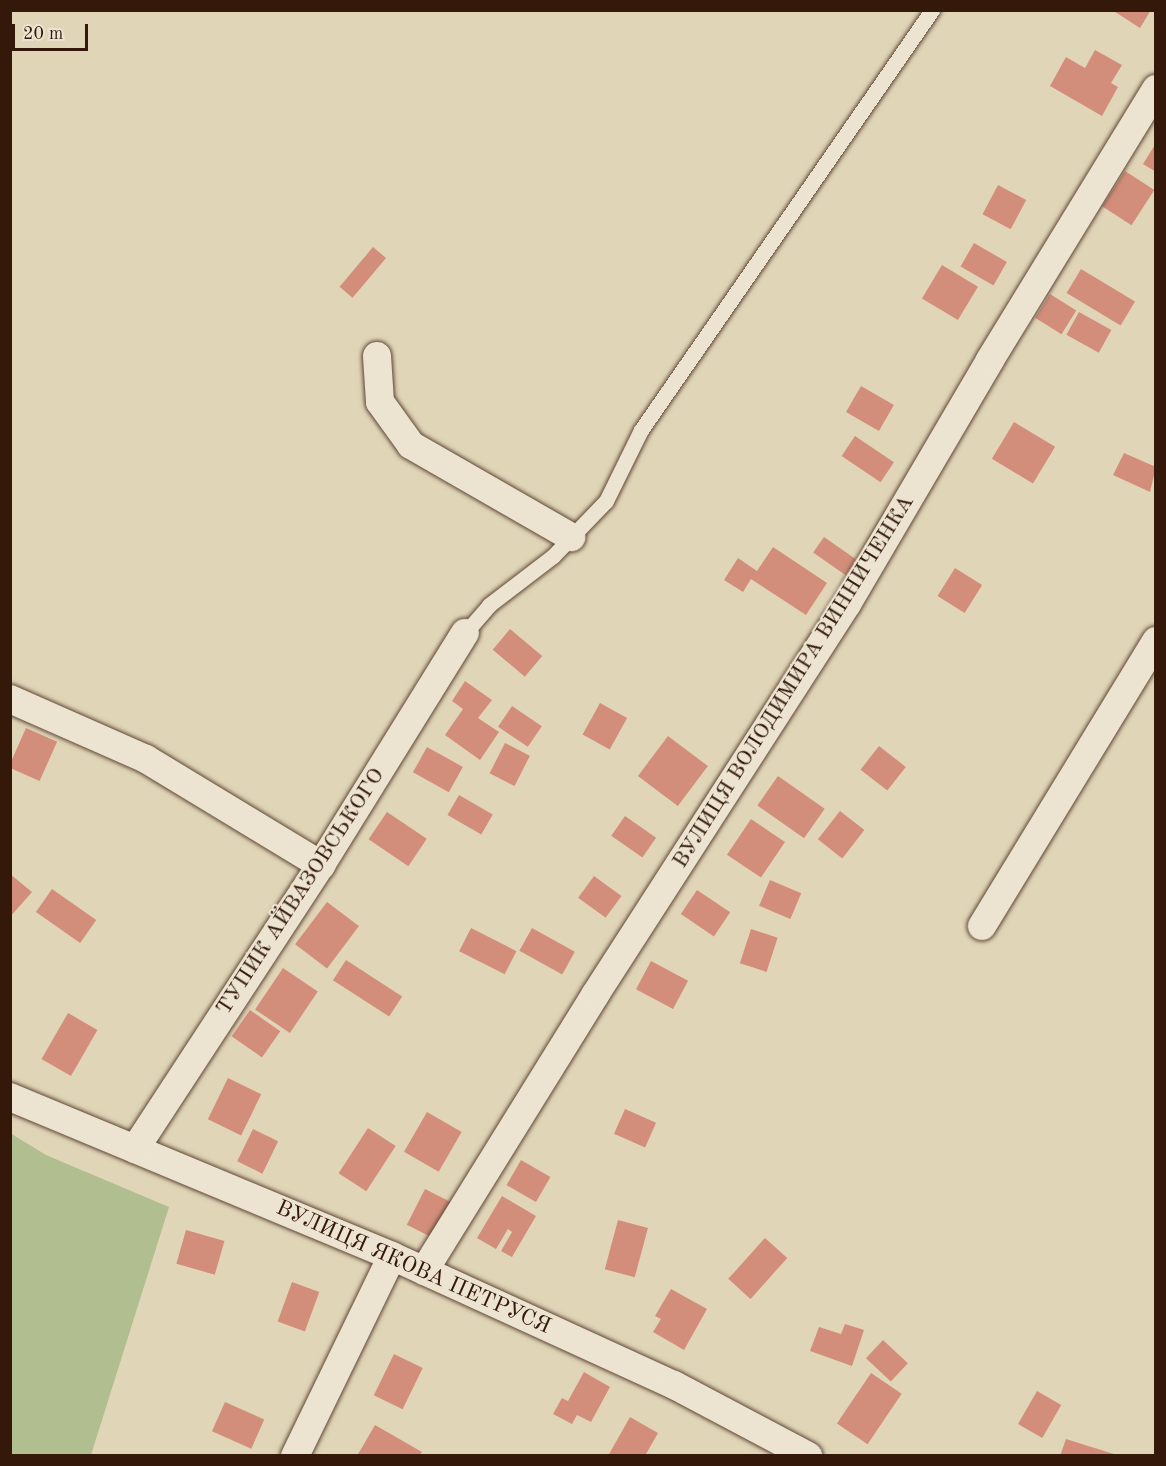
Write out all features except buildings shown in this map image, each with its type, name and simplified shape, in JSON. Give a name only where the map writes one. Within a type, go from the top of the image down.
[{"type":"street","name":"ВУЛИЦЯ ВОЛОДИМИРА ВИННИЧЕНКА","points":[[424,1271],[595,995],[847,604],[990,360],[1155,89]]},
{"type":"street","points":[[377,356],[380,402],[411,445],[571,537]]},
{"type":"street","name":"ТУПИК АЙВАЗОВСЬКОГО","points":[[135,1149],[321,865],[465,633]]},
{"type":"street","points":[[982,926],[1155,641]]},
{"type":"street","points":[[10,699],[146,759],[321,865]]},
{"type":"street","name":"ВУЛИЦЯ ЯКОВА ПЕТРУСЯ","points":[[10,1097],[392,1256],[674,1385],[808,1455]]},
{"type":"street","points":[[296,1455],[392,1256]]},
{"type":"lane","points":[[465,633],[489,605],[553,556],[606,501],[641,430],[932,10]]},
{"type":"green space","points":[[10,1133],[46,1155],[169,1207],[91,1455],[11,1455]]}]
